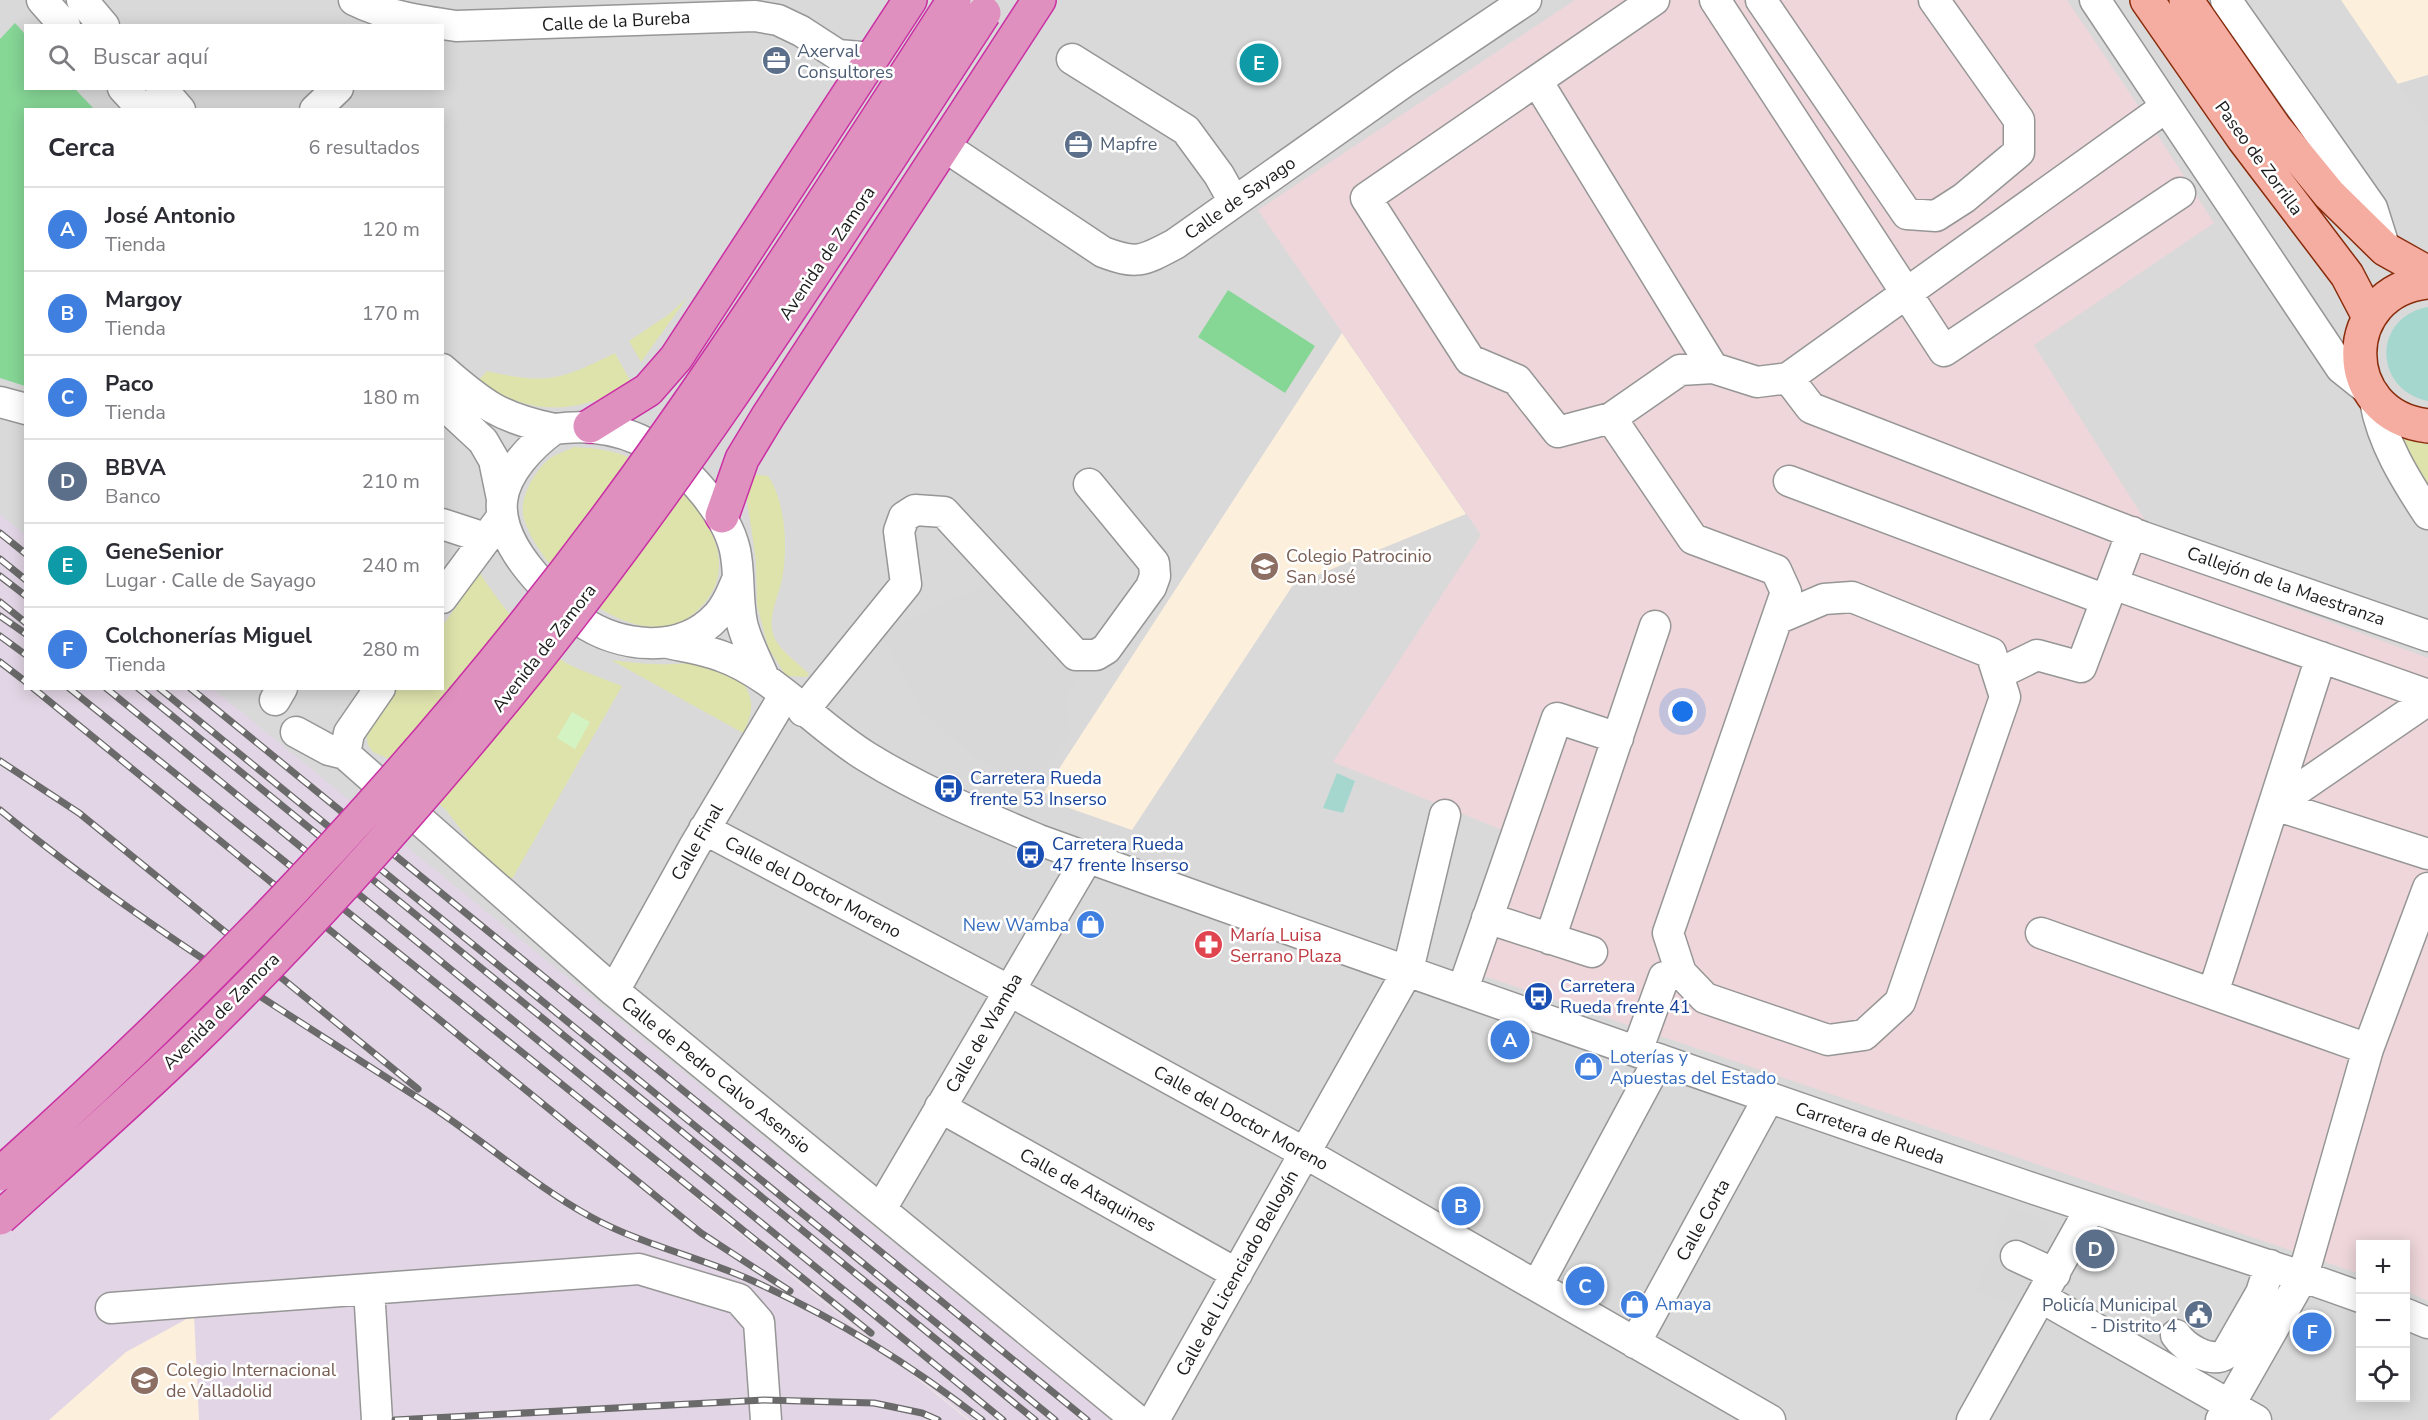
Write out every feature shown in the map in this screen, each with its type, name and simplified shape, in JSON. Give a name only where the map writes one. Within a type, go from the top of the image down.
[{"type":"highway","points":[[590,426],[648,390],[676,358],[910,0]]},
{"type":"highway","name":"Avenida de Zamora","points":[[0,1174],[170,1018],[357,821],[491,666],[617,504],[700,387],[954,0]]},
{"type":"highway","points":[[722,516],[742,459],[1038,0]]},
{"type":"highway","name":"Avenida de Zamora","points":[[0,1218],[193,1041],[382,843],[516,686],[643,522],[718,416],[989,7]]},
{"type":"main road","name":"Paseo de Zorrilla","points":[[2147,0],[2243,138],[2347,275],[2369,317]]},
{"type":"main road","name":"Paseo de Zorrilla","points":[[2186,0],[2275,128],[2329,194],[2385,249],[2428,273]]},
{"type":"main road","points":[[2428,282],[2397,290],[2381,302],[2369,317],[2362,335],[2359,355],[2371,394],[2390,414],[2411,424],[2428,426]]},
{"type":"street","points":[[42,0],[63,24]]},
{"type":"street","points":[[82,0],[102,24]]},
{"type":"street","name":"Calle de la Bureba","points":[[354,0],[410,23],[475,13],[708,8],[778,21],[801,31],[838,55],[872,58]]},
{"type":"street","name":"Calle de Sayago","points":[[944,146],[1103,252],[1127,261],[1148,259],[1175,244],[1526,0]]},
{"type":"street","points":[[1654,0],[1366,198],[1470,360],[1517,380],[1558,432],[1611,418],[1680,370],[1713,368],[1757,382],[1788,378],[2166,107]]},
{"type":"street","points":[[1715,0],[1944,351],[2180,193]]},
{"type":"street","points":[[1761,0],[1907,214],[1936,216],[1964,198],[2019,152],[2019,120],[1934,0]]},
{"type":"street","points":[[2095,0],[2341,368],[2371,394],[2380,426],[2410,487],[2428,514]]},
{"type":"street","points":[[2226,0],[2372,208],[2385,249]]},
{"type":"street","points":[[1071,59],[1186,130],[1219,175],[1234,202]]},
{"type":"street","points":[[1537,81],[1713,368]]},
{"type":"street","points":[[125,90],[141,108]]},
{"type":"street","points":[[163,90],[178,108]]},
{"type":"street","points":[[317,108],[336,90]]},
{"type":"street","points":[[1964,198],[1989,234]]},
{"type":"street","points":[[444,371],[492,410],[522,422],[554,429],[590,426],[623,432],[665,453],[690,475],[722,516],[735,550],[742,624],[784,695]]},
{"type":"street","name":"Callejón de la Maestranza","points":[[1788,378],[1811,408],[2138,535],[2428,636]]},
{"type":"street","points":[[0,402],[24,408]]},
{"type":"street","points":[[444,405],[483,441],[494,460],[496,518],[527,569],[579,620],[599,631],[626,640],[668,643],[694,635],[710,623],[727,603],[737,580]]},
{"type":"street","points":[[1611,418],[1693,539],[1776,570],[1786,592],[1668,933],[1681,973],[1705,998],[1828,1040],[1864,1035],[1900,1002],[2005,697],[1991,653],[1851,597],[1824,599],[1777,619]]},
{"type":"street","points":[[444,595],[496,518],[519,463],[554,429]]},
{"type":"street","points":[[1790,481],[2109,592],[2321,657],[2428,695]]},
{"type":"street","name":"Calle Final","points":[[614,991],[784,695],[906,584],[899,531],[904,517],[915,510],[944,512],[1076,655],[1096,655],[1106,649],[1151,587],[1155,576],[1154,563],[1089,484]]},
{"type":"street","points":[[444,524],[496,518]]},
{"type":"street","points":[[1998,674],[2037,655],[2081,667],[2109,592],[2138,535]]},
{"type":"street","points":[[1550,939],[1655,626]]},
{"type":"street","name":"Carretera de Rueda","points":[[668,643],[722,656],[784,695],[867,757],[940,798],[1088,858],[2090,1209],[2270,1265],[2356,1295]]},
{"type":"street","points":[[2212,993],[2275,805],[2321,657]]},
{"type":"street","points":[[345,754],[349,733],[379,690]]},
{"type":"street","points":[[2275,805],[2428,700]]},
{"type":"street","points":[[1463,989],[1557,718],[1618,738]]},
{"type":"street","name":"Calle de Pedro Calvo Asensio","points":[[296,732],[329,750],[345,754],[614,991],[1137,1420]]},
{"type":"street","points":[[2275,805],[2428,854]]},
{"type":"street","name":"Calle del Licenciado Bellogín","points":[[1154,1420],[1408,969],[1445,815]]},
{"type":"street","name":"Calle del Doctor Moreno","points":[[705,829],[1008,990],[1305,1153],[1770,1420]]},
{"type":"street","name":"Calle de Wamba","points":[[880,1209],[1088,858]]},
{"type":"street","points":[[2225,1413],[2303,1276],[2368,1049],[2428,888]]},
{"type":"street","points":[[1487,918],[1592,952]]},
{"type":"street","points":[[2041,933],[2368,1049]]},
{"type":"street","points":[[1537,1286],[1648,1055],[1664,977],[1681,973]]},
{"type":"street","name":"Calle Corta","points":[[1635,1343],[1769,1097]]},
{"type":"street","name":"Calle de Ataquines","points":[[940,1107],[1237,1274]]},
{"type":"street","points":[[1972,1420],[2090,1209]]},
{"type":"street","points":[[2016,1256],[2048,1286],[2225,1413],[2256,1420]]},
{"type":"street","points":[[2176,1335],[2182,1343],[2206,1356],[2218,1358],[2226,1354],[2261,1293],[2270,1265]]},
{"type":"street","points":[[111,1308],[639,1269],[739,1299],[759,1322],[766,1420]]},
{"type":"street","points":[[369,1289],[377,1420]]},
{"type":"street","points":[[2410,1316],[2428,1323]]},
{"type":"shaded area","points":[[0,0],[2428,0],[2428,1420],[1068,1420],[187,690],[444,690],[444,108],[24,108],[24,555],[0,535]]},
{"type":"shaded area","points":[[1575,0],[2067,0],[2214,223],[2034,345],[2148,525],[2138,551],[2428,658],[2428,1301],[2410,1293],[2410,1240],[2356,1240],[2356,1273],[1481,975],[1505,831],[1333,762],[1481,535],[1258,210]]},
{"type":"shaded area","points":[[2341,0],[2428,0],[2428,75],[2398,84]]},
{"type":"shaded area","points":[[2428,75],[2428,127],[2398,84]]},
{"type":"shaded area","name":"Colegio Patrocinio San José","points":[[1342,333],[1466,514],[1293,585],[1132,830],[1069,808],[1044,792]]},
{"type":"shaded area","points":[[0,514],[24,534],[24,690],[214,690],[1111,1420],[970,1420],[519,1054],[968,1420],[0,1420]]},
{"type":"shaded area","points":[[996,580],[1081,671],[1067,697],[1070,734],[1037,782],[985,765],[924,714],[879,632]]},
{"type":"shaded area","points":[[2010,1206],[2047,1222],[2054,1243],[2020,1308],[1976,1292]]},
{"type":"shaded area","name":"Colegio Internacional de Valladolid","points":[[194,1315],[199,1420],[49,1420],[126,1352]]},
{"type":"green space","points":[[15,23],[24,33],[24,90],[76,90],[93,108],[24,108],[24,386],[0,378],[0,39]]},
{"type":"green space","points":[[1228,290],[1315,346],[1285,393],[1198,337]]},
{"type":"green space","points":[[687,298],[641,362],[629,341],[668,315]]},
{"type":"green space","points":[[615,353],[633,386],[592,402],[573,406],[536,406],[498,393],[478,381],[487,371],[524,378],[553,377],[581,369]]},
{"type":"green space","points":[[2398,427],[2428,445],[2428,506]]},
{"type":"green space","points":[[574,447],[603,450],[631,458],[672,483],[690,501],[706,522],[716,544],[719,566],[714,588],[699,609],[676,624],[651,627],[624,620],[597,607],[573,588],[551,565],[534,542],[524,519],[523,503],[533,478],[543,464],[552,457]]},
{"type":"green space","points":[[752,474],[768,476],[779,499],[784,526],[784,567],[773,610],[773,633],[783,650],[809,674],[807,677],[786,676],[768,647],[757,605],[756,561],[747,500]]},
{"type":"green space","points":[[480,573],[507,611],[541,645],[566,663],[622,686],[512,879],[477,851],[446,810],[387,758],[373,752],[368,745],[366,732],[396,690],[444,690],[444,624]]},
{"type":"green space","points":[[611,660],[652,664],[695,663],[727,672],[745,686],[750,695],[749,719],[743,733]]},
{"type":"green space","points":[[572,712],[590,722],[575,749],[557,738]]},
{"type":"water","points":[[2428,307],[2428,401],[2410,394],[2397,383],[2389,369],[2386,354],[2389,338],[2397,324],[2410,313]]},
{"type":"water","points":[[1337,773],[1355,781],[1343,813],[1323,808]]},
{"type":"railway","points":[[0,533],[24,552]]},
{"type":"railway","points":[[0,559],[24,578]]},
{"type":"railway","points":[[0,576],[24,594]]},
{"type":"railway","points":[[0,602],[24,621]]},
{"type":"railway","points":[[0,616],[24,633]]},
{"type":"railway","points":[[0,636],[24,654]]},
{"type":"railway","points":[[0,662],[24,680]]},
{"type":"railway","points":[[35,690],[701,1233],[790,1291]]},
{"type":"railway","points":[[71,690],[871,1333]]},
{"type":"railway","points":[[108,690],[1003,1420]]},
{"type":"railway","points":[[140,690],[1035,1420]]},
{"type":"railway","points":[[161,690],[1055,1420]]},
{"type":"railway","points":[[192,690],[1087,1420]]},
{"type":"railway","points":[[0,761],[79,813],[418,1089]]},
{"type":"railway","points":[[0,810],[50,850],[207,962],[444,1115],[569,1204],[610,1227],[753,1281],[815,1311],[900,1361],[982,1420]]},
{"type":"railway","points":[[395,1420],[764,1400],[874,1403],[922,1413],[938,1420]]},
{"type":"place","name":"Axerval Consultores","points":[[776,61]]},
{"type":"place","name":"GeneSenior","points":[[1259,63]]},
{"type":"place","name":"Mapfre","points":[[1079,144]]},
{"type":"place","name":"Colegio Patrocinio San José","points":[[1265,566]]},
{"type":"place","name":"Carretera Rueda frente 53 Inserso","points":[[949,788]]},
{"type":"place","name":"Carretera Rueda 47 frente Inserso","points":[[1031,854]]},
{"type":"place","name":"New Wamba","points":[[1090,925]]},
{"type":"place","name":"María Luisa Serrano Plaza","points":[[1209,945]]},
{"type":"place","name":"Carretera Rueda frente 41","points":[[1539,996]]},
{"type":"place","name":"José Antonio","points":[[1510,1040]]},
{"type":"place","name":"Loterías y Apuestas del Estado","points":[[1589,1067]]},
{"type":"place","name":"Margoy","points":[[1461,1206]]},
{"type":"place","name":"BBVA","points":[[2095,1249]]},
{"type":"place","name":"Paco","points":[[1585,1286]]},
{"type":"place","name":"Amaya","points":[[1634,1304]]},
{"type":"place","name":"Policía Municipal - Distrito 4","points":[[2198,1315]]},
{"type":"place","name":"Colchonerías Miguel","points":[[2312,1332]]},
{"type":"place","name":"Colegio Internacional de Valladolid","points":[[145,1380]]}]
